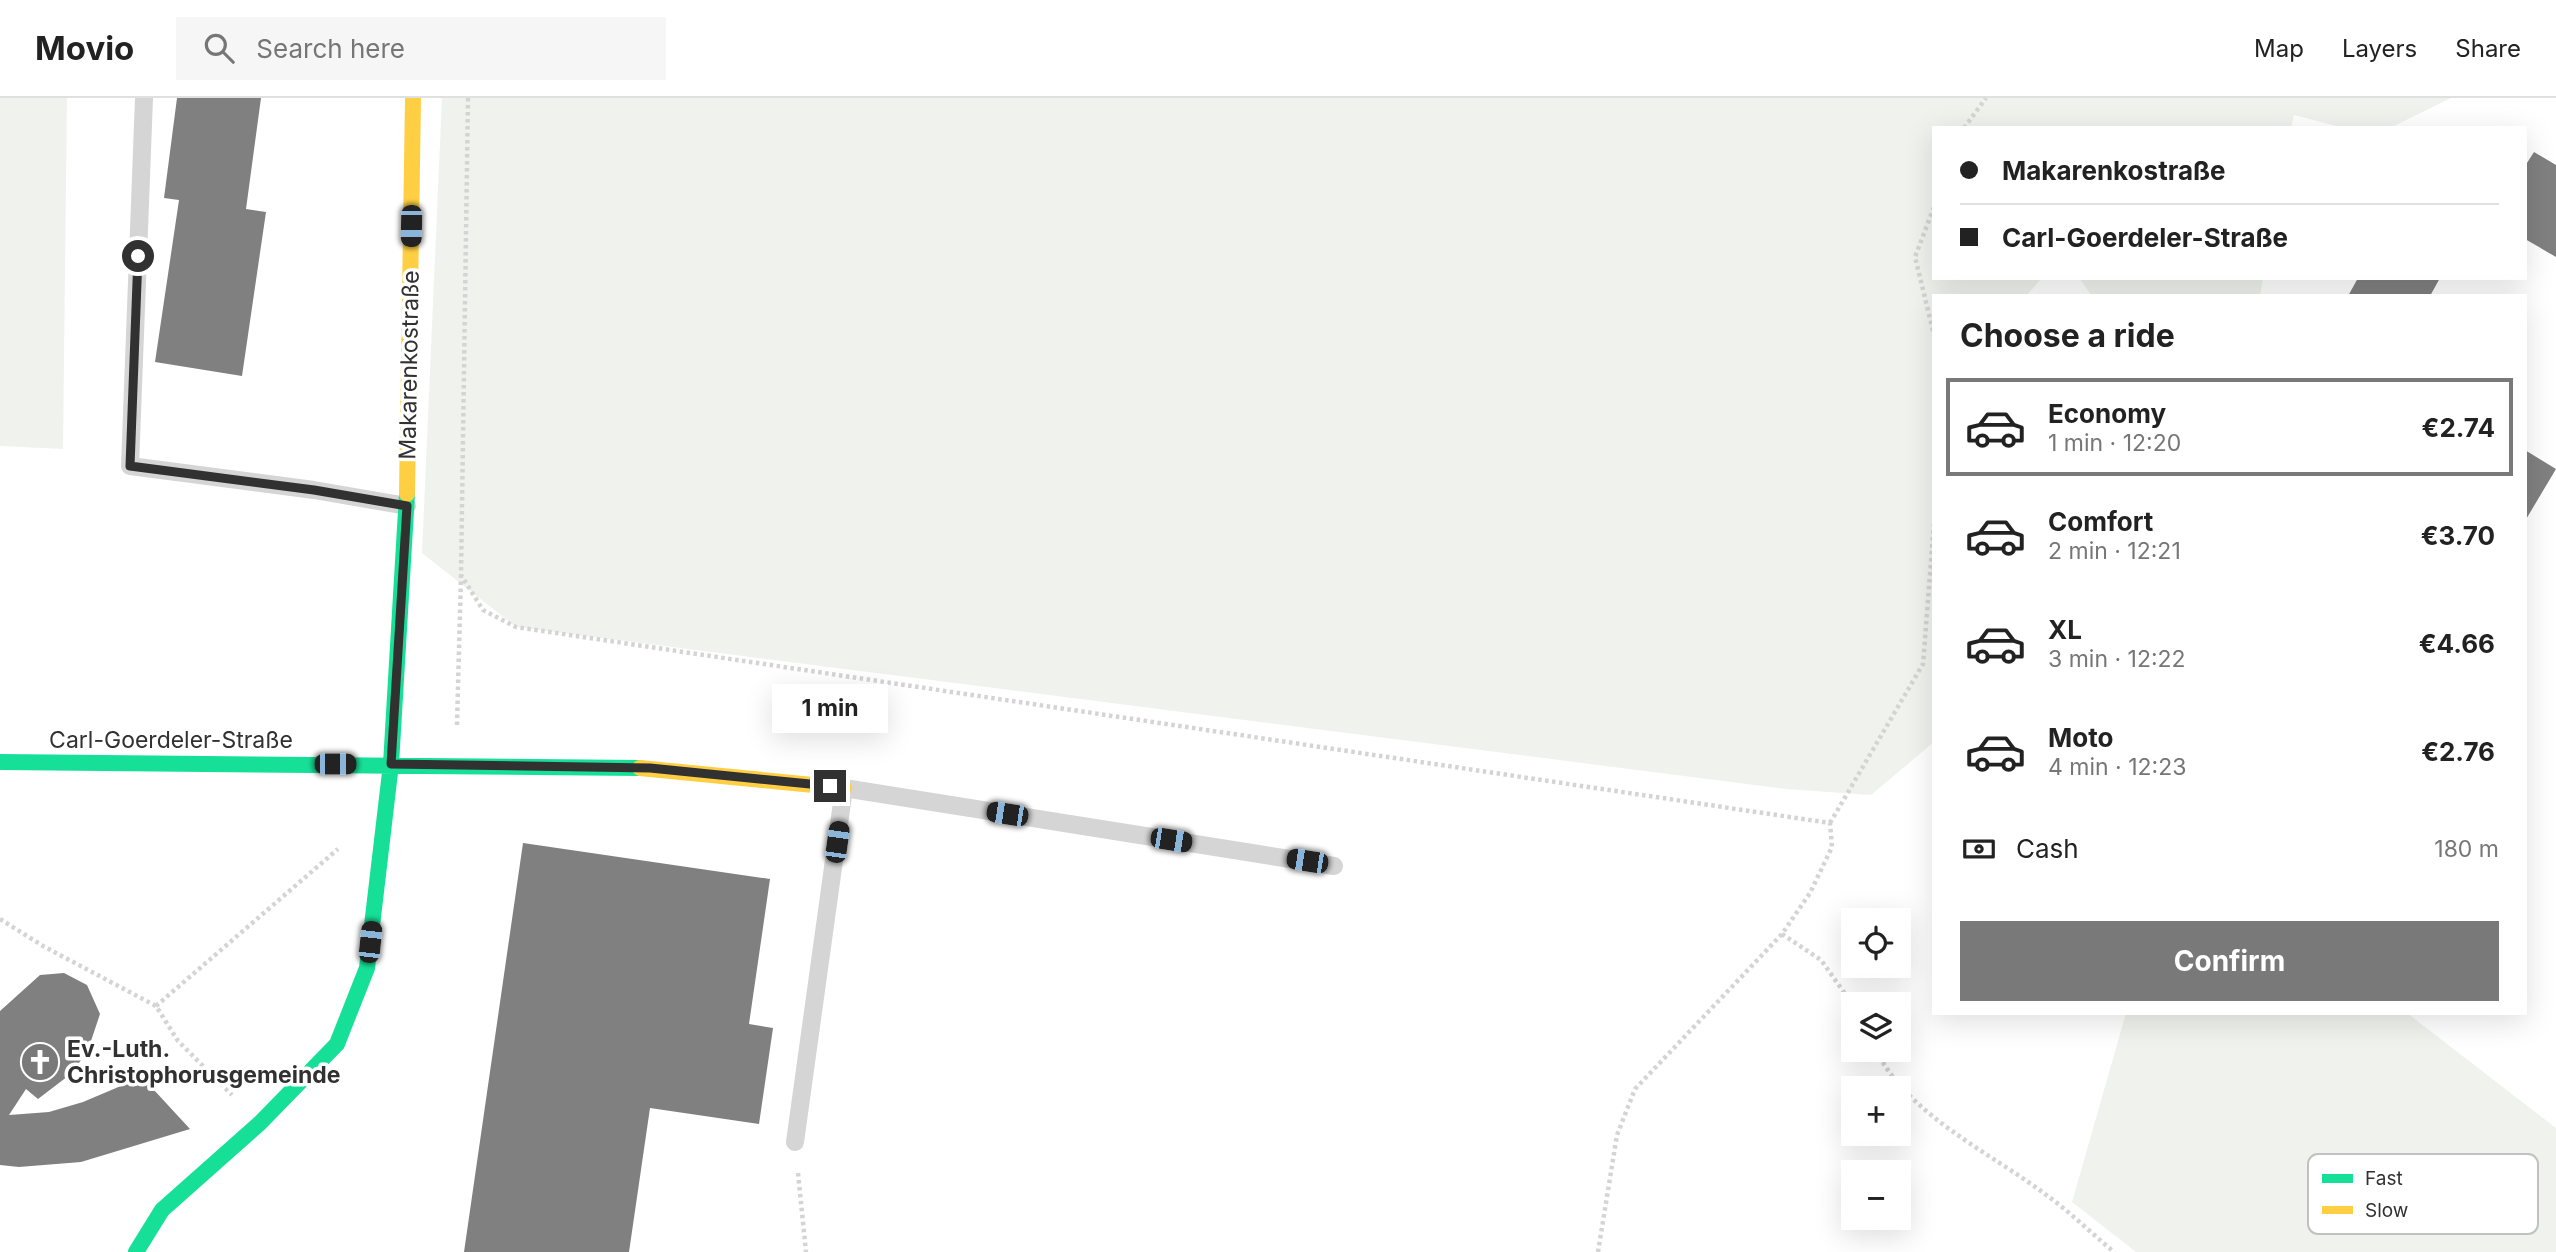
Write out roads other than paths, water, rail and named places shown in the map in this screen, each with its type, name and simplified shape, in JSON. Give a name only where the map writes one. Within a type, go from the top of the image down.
[{"type":"street","name":"Makarenkostraße","points":[[136,1252],[162,1210],[260,1123],[337,1044],[367,968],[391,764],[407,506],[413,98]]},
{"type":"street","name":"Carl-Goerdeler-Straße","points":[[0,762],[650,768],[844,788]]},
{"type":"lane","points":[[144,98],[130,466],[314,490],[407,506]]},
{"type":"lane","points":[[795,1142],[844,788],[1334,866]]},
{"type":"place","name":"Ev.-Luth. Christophorusgemeinde","points":[[40,1062]]}]
